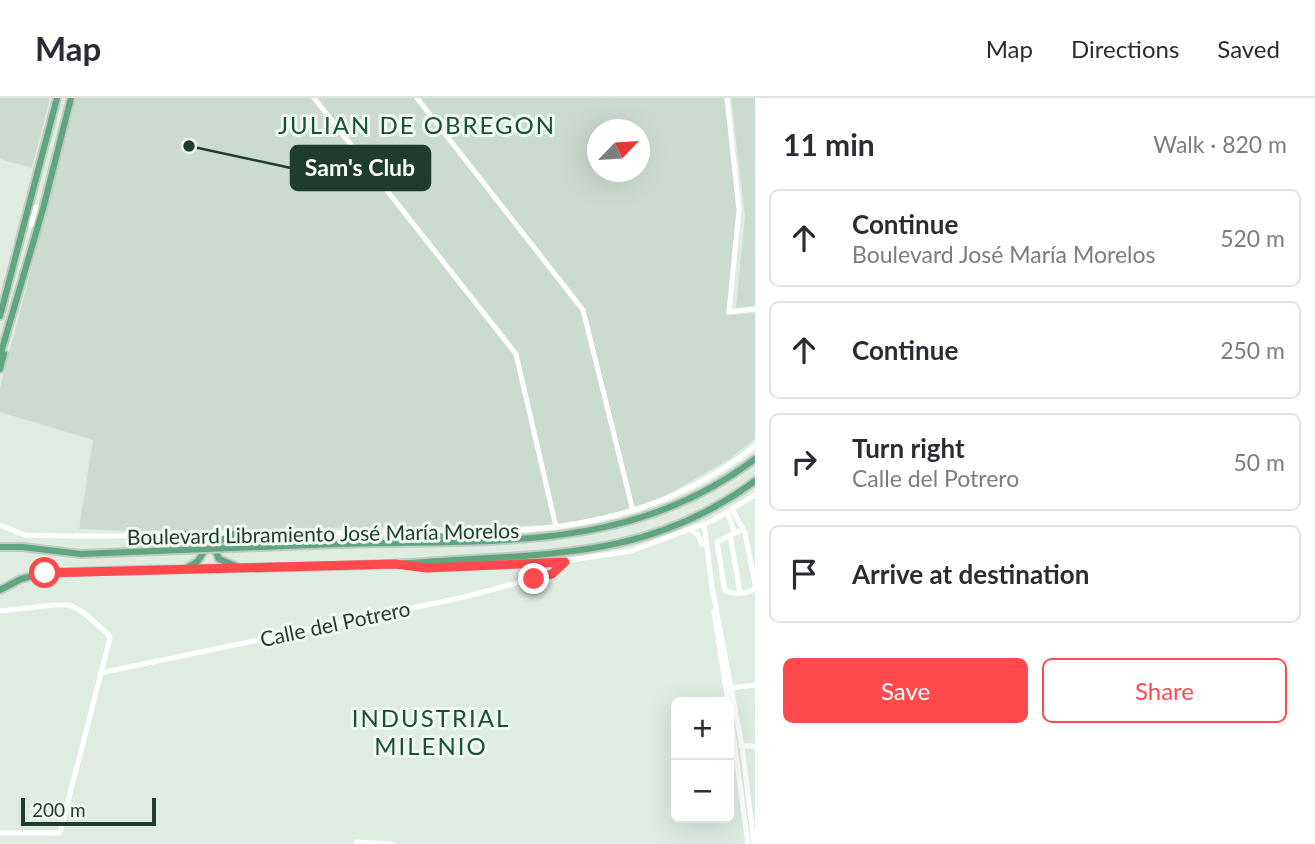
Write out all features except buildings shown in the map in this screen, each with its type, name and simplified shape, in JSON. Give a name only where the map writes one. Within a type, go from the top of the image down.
[{"type":"main road","points":[[0,314],[3,288],[57,98]]},
{"type":"main road","points":[[0,356],[46,200],[71,98]]},
{"type":"main road","points":[[0,369],[12,312]]},
{"type":"main road","points":[[0,547],[82,554],[561,536],[635,521],[689,499],[755,458]]},
{"type":"main road","points":[[0,590],[21,579],[45,573],[395,564],[559,554],[607,547],[678,525],[721,504],[755,481]]},
{"type":"main road","points":[[478,541],[494,532]]},
{"type":"main road","points":[[186,534],[200,541],[204,551],[198,561],[187,568]]},
{"type":"main road","points":[[234,534],[220,540],[217,555],[222,561],[242,568]]},
{"type":"main road","points":[[438,535],[457,542]]},
{"type":"street","points":[[314,98],[516,354],[556,527]]},
{"type":"street","points":[[417,98],[583,310],[633,511]]},
{"type":"street","points":[[727,98],[739,210],[729,312],[755,309]]},
{"type":"street","points":[[31,225],[36,207]]},
{"type":"street","name":"Boulevard Libramiento José María Morelos","points":[[0,525],[32,536],[347,533],[438,535],[556,527],[633,511],[662,501],[695,485],[755,446]]},
{"type":"street","name":"Boulevard Libramiento José María Morelos","points":[[395,564],[427,568],[565,562],[631,551],[704,524],[755,495]]},
{"type":"street","points":[[729,511],[743,529],[753,564],[755,586],[749,592],[728,592],[724,587],[717,544],[743,529]]},
{"type":"street","points":[[729,511],[740,593]]},
{"type":"street","points":[[704,524],[754,844]]},
{"type":"street","points":[[690,530],[698,535],[702,542],[729,697]]},
{"type":"street","name":"Calle del Potrero","points":[[100,673],[460,598],[552,574],[565,562]]},
{"type":"street","points":[[0,611],[64,604],[78,609],[109,636],[60,833],[0,833]]},
{"type":"street","points":[[729,689],[755,685]]},
{"type":"street","points":[[734,726],[748,844]]},
{"type":"street","points":[[738,745],[755,746]]},
{"type":"street","points":[[356,842],[393,844]]},
{"type":"shaded area","points":[[0,98],[50,98],[32,168],[0,159]]},
{"type":"shaded area","points":[[76,98],[725,98],[739,215],[726,315],[755,313],[755,439],[728,460],[644,508],[556,525],[127,531],[79,529],[93,440],[0,412],[0,388]]},
{"type":"shaded area","points":[[731,98],[755,98],[755,306],[736,308],[745,216]]},
{"type":"place","name":"Sam's Club","points":[[189,146]]},
{"type":"district","name":"JULIAN DE OBREGON","points":[[417,124]]},
{"type":"district","name":"INDUSTRIAL MILENIO","points":[[431,731]]},
{"type":"route","points":[[45,573],[395,564],[427,568],[565,562],[552,574],[534,579]]}]
